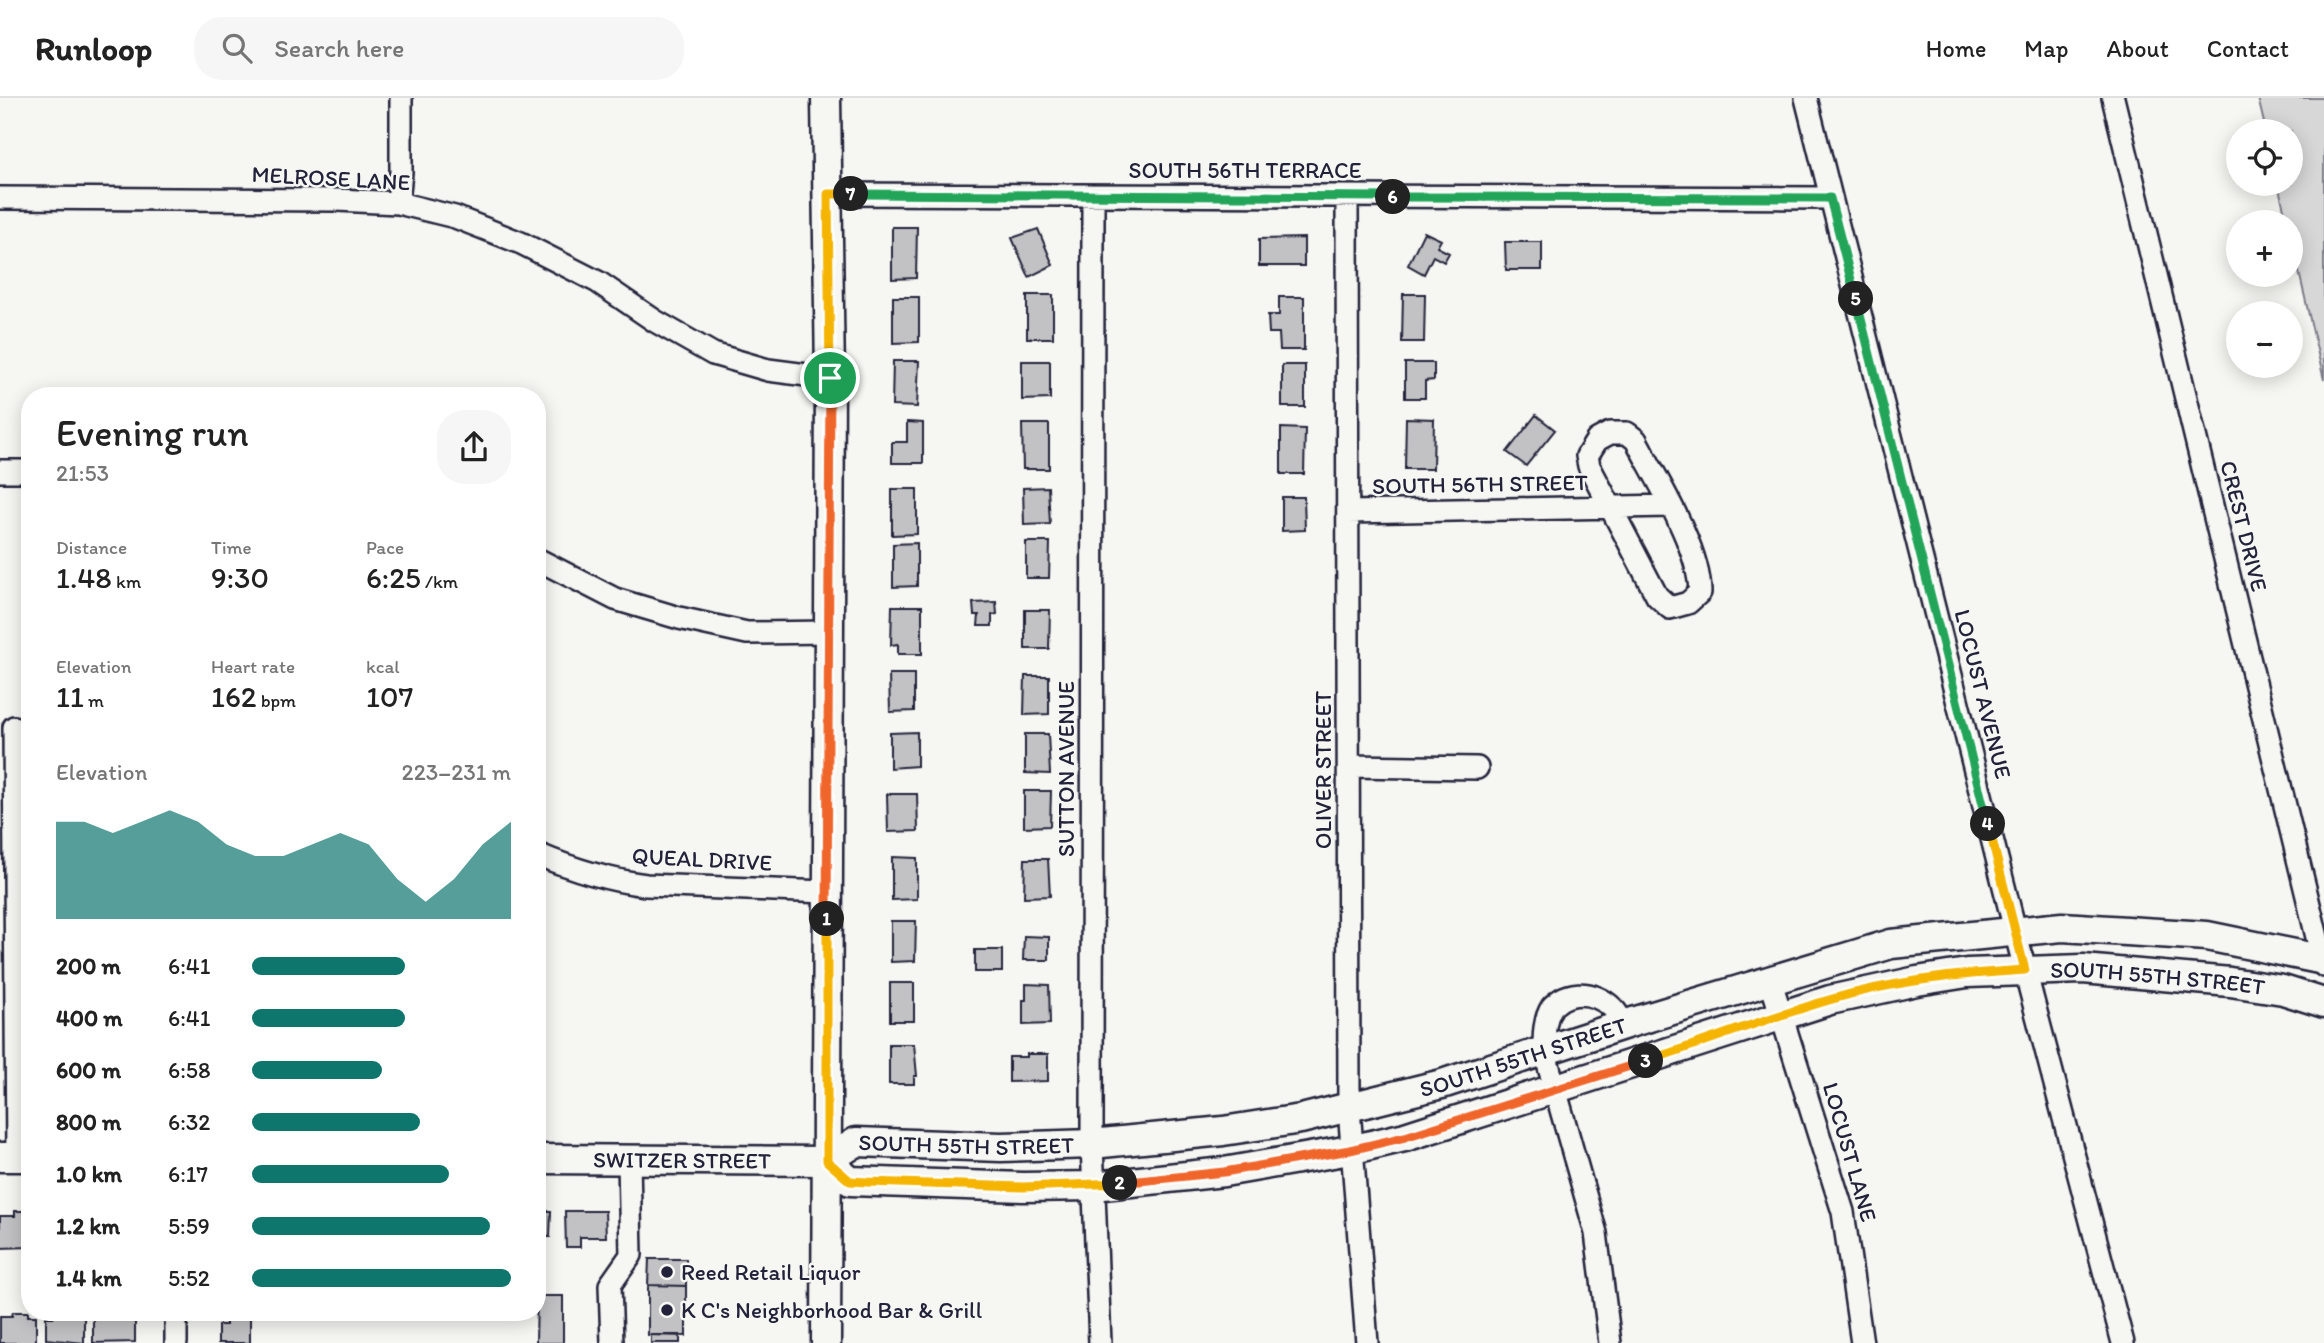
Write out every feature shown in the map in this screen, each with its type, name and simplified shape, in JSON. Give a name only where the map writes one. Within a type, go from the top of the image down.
[{"type":"street","points":[[398,203],[401,172],[401,98]]},
{"type":"street","points":[[826,98],[830,378],[826,1343]]},
{"type":"street","name":"LOCUST AVENUE","points":[[1806,98],[2015,932],[2123,1343]]},
{"type":"street","name":"CREST DRIVE","points":[[2113,98],[2324,966]]},
{"type":"street","name":"SOUTH 56TH TERRACE","points":[[828,194],[1830,198]]},
{"type":"street","name":"SUTTON AVENUE","points":[[1093,196],[1091,1144],[1100,1343]]},
{"type":"street","name":"OLIVER STREET","points":[[1347,197],[1349,1108],[1350,1150],[1367,1343]]},
{"type":"street","name":"MELROSE LANE","points":[[0,198],[398,203],[455,217],[521,243],[598,282],[655,321],[713,354],[768,370],[830,378]]},
{"type":"street","name":"SOUTH 56TH STREET","points":[[1610,433],[1627,433],[1636,440],[1670,506],[1700,573],[1700,592],[1688,603],[1670,607],[1657,597],[1611,508],[1589,466],[1587,456],[1597,440],[1610,433]]},
{"type":"street","points":[[0,471],[21,471]]},
{"type":"street","name":"SOUTH 56TH STREET","points":[[1349,512],[1670,506]]},
{"type":"street","points":[[546,564],[615,599],[679,618],[747,633],[829,632]]},
{"type":"street","points":[[14,727],[16,1157]]},
{"type":"street","points":[[1350,766],[1477,768]]},
{"type":"street","name":"QUEAL DRIVE","points":[[546,858],[570,868],[622,882],[646,885],[827,891]]},
{"type":"street","name":"SOUTH 55TH STREET","points":[[2324,960],[2207,936],[2062,927],[1891,944],[1623,1024],[1442,1084],[1301,1119],[1223,1131],[1091,1144],[1001,1147],[856,1142],[827,1161],[850,1181],[1023,1187],[1094,1186],[1224,1172],[1350,1150],[1405,1137],[1830,1000],[1967,973],[2083,969],[2218,981],[2283,990],[2324,1003]]},
{"type":"street","name":"LOCUST LANE","points":[[1770,979],[1843,1212],[1862,1343]]},
{"type":"street","points":[[1610,1343],[1596,1233],[1544,1050],[1544,1030],[1552,1006],[1572,993],[1591,994],[1609,1006],[1623,1024]]},
{"type":"street","name":"SWITZER STREET","points":[[546,1159],[827,1161]]},
{"type":"street","points":[[612,1343],[610,1285],[631,1255],[629,1160]]},
{"type":"street","points":[[176,1321],[176,1343]]},
{"type":"shaded area","points":[[2258,98],[2324,98],[2324,380],[2303,287],[2303,210],[2284,210],[2281,196],[2303,196],[2303,119],[2263,119]]},
{"type":"building","points":[[892,227],[917,227],[916,278],[892,279]]},
{"type":"building","points":[[1038,229],[1053,265],[1029,277],[1012,238]]},
{"type":"building","points":[[1424,232],[1441,240],[1437,247],[1449,253],[1444,262],[1433,256],[1424,274],[1408,265]]},
{"type":"building","points":[[1304,238],[1304,266],[1259,266],[1259,239]]},
{"type":"building","points":[[1505,242],[1542,242],[1542,270],[1506,270]]},
{"type":"building","points":[[1403,294],[1425,294],[1424,342],[1402,342]]},
{"type":"building","points":[[1027,295],[1053,295],[1053,338],[1027,338]]},
{"type":"building","points":[[893,297],[919,297],[919,342],[893,343]]},
{"type":"building","points":[[1279,297],[1304,297],[1304,350],[1280,350],[1279,333],[1269,333],[1268,315],[1279,315]]},
{"type":"building","points":[[893,361],[919,361],[917,407],[892,406]]},
{"type":"building","points":[[1022,361],[1050,361],[1050,399],[1022,400]]},
{"type":"building","points":[[1405,363],[1434,363],[1434,380],[1425,381],[1425,398],[1405,398]]},
{"type":"building","points":[[1282,365],[1305,365],[1305,407],[1282,407]]},
{"type":"building","points":[[1536,415],[1555,430],[1526,466],[1507,452]]},
{"type":"building","points":[[1406,418],[1434,419],[1433,469],[1405,469]]},
{"type":"building","points":[[907,422],[923,423],[923,463],[892,463],[892,442],[907,442]]},
{"type":"building","points":[[1022,424],[1049,424],[1049,469],[1023,469]]},
{"type":"building","points":[[1281,428],[1305,429],[1304,474],[1281,474]]},
{"type":"building","points":[[1048,487],[1050,524],[1024,525],[1023,488]]},
{"type":"building","points":[[892,489],[917,489],[917,534],[892,535]]},
{"type":"building","points":[[1282,497],[1304,497],[1305,530],[1282,531]]},
{"type":"building","points":[[1026,542],[1050,542],[1049,578],[1026,578]]},
{"type":"building","points":[[917,543],[917,586],[893,587],[893,544]]},
{"type":"building","points":[[996,602],[997,614],[992,615],[992,626],[978,626],[979,615],[974,615],[973,603]]},
{"type":"building","points":[[892,606],[922,606],[922,654],[898,654],[898,644],[891,645]]},
{"type":"building","points":[[1025,610],[1050,610],[1049,649],[1025,649]]},
{"type":"building","points":[[889,674],[914,674],[914,711],[890,712]]},
{"type":"building","points":[[1025,676],[1049,676],[1049,714],[1024,715]]},
{"type":"building","points":[[917,732],[917,766],[890,768],[890,733]]},
{"type":"building","points":[[1025,734],[1048,734],[1050,774],[1025,773]]},
{"type":"building","points":[[1024,791],[1051,791],[1050,826],[1024,827]]},
{"type":"building","points":[[887,794],[917,794],[918,831],[888,832]]},
{"type":"building","points":[[892,857],[917,858],[917,899],[892,900]]},
{"type":"building","points":[[1025,859],[1048,859],[1050,896],[1024,897]]},
{"type":"building","points":[[891,921],[916,921],[915,961],[891,962]]},
{"type":"building","points":[[1024,936],[1049,937],[1049,960],[1023,960]]},
{"type":"building","points":[[975,950],[1002,950],[1002,972],[975,972]]},
{"type":"building","points":[[890,983],[914,983],[914,1021],[890,1021]]},
{"type":"building","points":[[1026,984],[1049,985],[1050,1024],[1023,1025]]},
{"type":"building","points":[[889,1044],[914,1044],[917,1076],[914,1076],[914,1084],[889,1084]]},
{"type":"building","points":[[1027,1054],[1048,1054],[1048,1081],[1009,1082],[1009,1057],[1027,1057]]},
{"type":"building","points":[[15,1211],[21,1211],[21,1247],[0,1248],[0,1216],[15,1216]]},
{"type":"building","points":[[546,1211],[551,1211],[550,1237],[546,1237]]},
{"type":"building","points":[[565,1211],[605,1211],[606,1237],[580,1237],[580,1247],[566,1247]]},
{"type":"building","name":"Reed Retail Liquor","points":[[649,1259],[686,1259],[686,1286],[648,1285]]},
{"type":"building","name":"K C's Neighborhood Bar & Grill","points":[[648,1285],[686,1286],[686,1336],[648,1335]]},
{"type":"building","points":[[546,1296],[563,1296],[563,1343],[536,1343],[536,1321],[546,1321]]},
{"type":"building","points":[[13,1312],[21,1312],[21,1321],[36,1321],[36,1343],[0,1343],[0,1316],[12,1316]]},
{"type":"building","points":[[46,1321],[84,1321],[84,1343],[46,1339]]},
{"type":"building","points":[[93,1321],[135,1321],[135,1342],[93,1343]]},
{"type":"building","points":[[226,1321],[250,1321],[250,1343],[218,1343],[218,1325],[226,1325]]},
{"type":"building","points":[[651,1335],[680,1335],[680,1343],[651,1343]]},
{"type":"place","name":"Reed Retail Liquor","points":[[667,1272]]},
{"type":"place","name":"K C's Neighborhood Bar & Grill","points":[[667,1310]]},
{"type":"route","points":[[828,194],[1830,198],[2025,970],[1967,973],[1830,1000],[1405,1137],[1350,1150],[1224,1172],[1094,1186],[1023,1187],[850,1181],[827,1161],[830,378],[828,194]]}]
